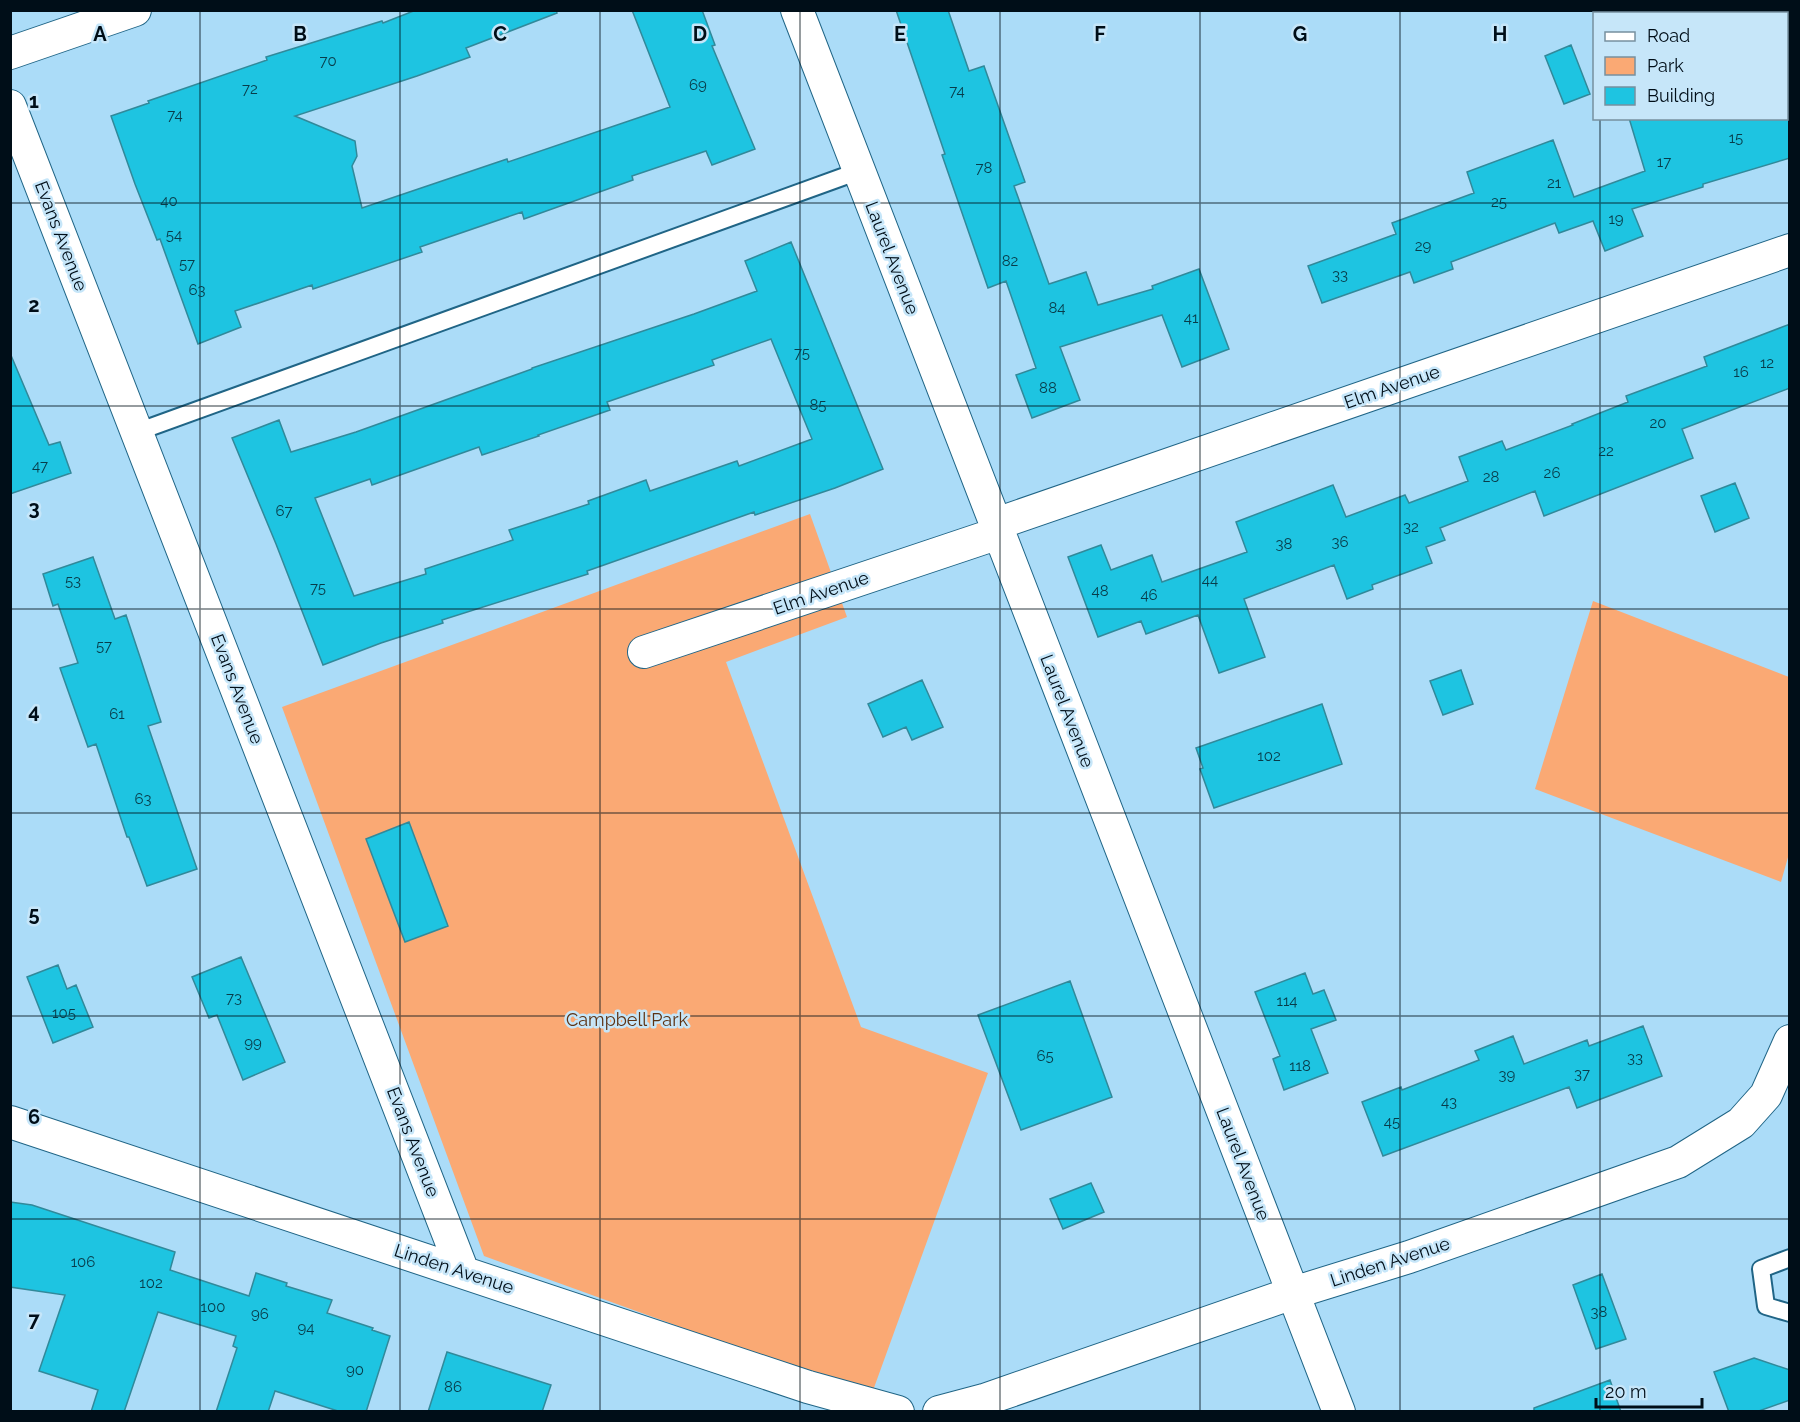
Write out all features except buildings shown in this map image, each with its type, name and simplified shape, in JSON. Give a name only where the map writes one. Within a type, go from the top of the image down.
[{"type":"street","points":[[10,53],[135,10]]},
{"type":"street","name":"Laurel Avenue","points":[[797,10],[1339,1412]]},
{"type":"street","name":"Evans Avenue","points":[[10,106],[463,1272]]},
{"type":"street","name":"Elm Avenue","points":[[644,652],[1790,250]]},
{"type":"street","name":"Linden Avenue","points":[[939,1412],[984,1400],[1293,1293],[1409,1257],[1678,1162],[1742,1122],[1766,1095],[1789,1046]]},
{"type":"street","name":"Linden Avenue","points":[[10,1122],[808,1387],[898,1412]]},
{"type":"lane","points":[[137,432],[859,171]]},
{"type":"lane","points":[[1790,1258],[1761,1269],[1766,1306],[1790,1314]]},
{"type":"green space","name":"Campbell Park","points":[[810,514],[847,617],[726,662],[861,1027],[988,1073],[871,1396],[484,1256],[282,707]]},
{"type":"green space","points":[[1593,601],[1789,677],[1790,850],[1781,882],[1535,789]]}]
